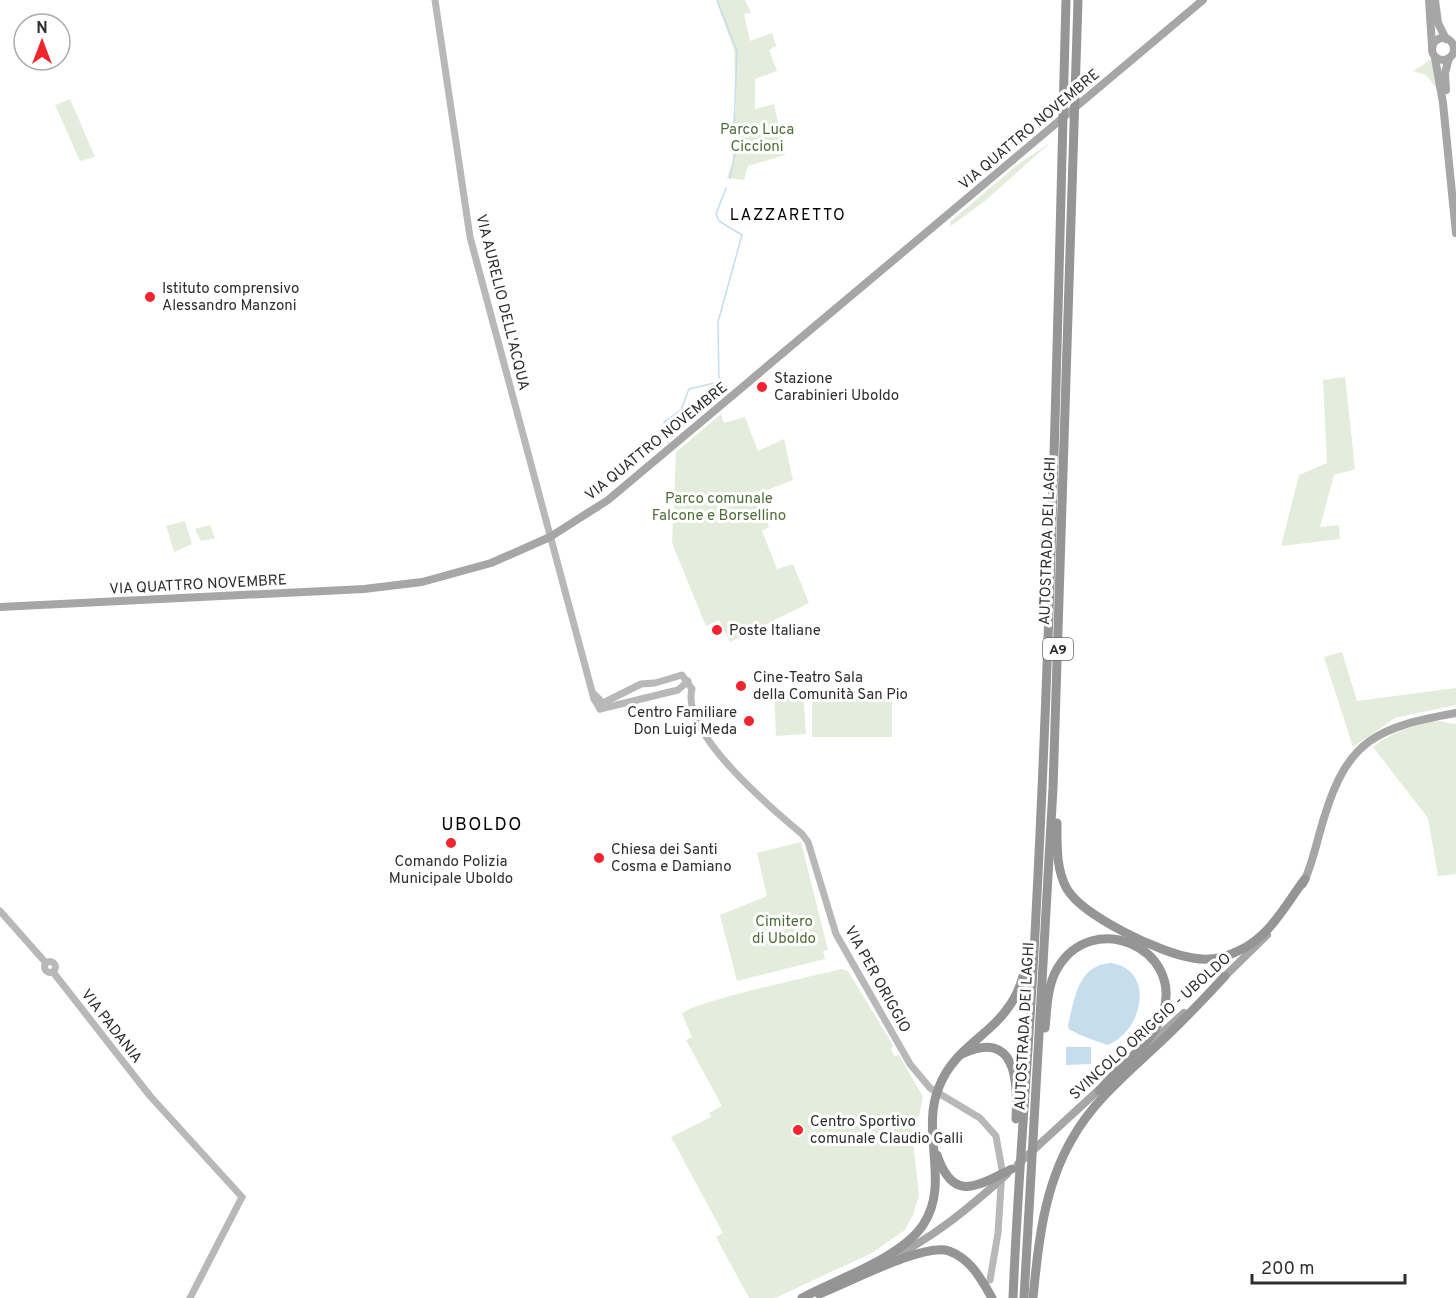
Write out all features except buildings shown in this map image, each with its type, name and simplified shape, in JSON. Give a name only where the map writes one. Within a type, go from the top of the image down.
[{"type":"highway","name":"AUTOSTRADA DEI LAGHI","points":[[1013,1298],[1016,1216],[1036,915],[1055,404],[1066,0]]},
{"type":"highway","name":"AUTOSTRADA DEI LAGHI","points":[[1024,1298],[1053,788],[1078,0]]},
{"type":"highway","points":[[1053,788],[1061,877],[1073,897],[1087,911],[1106,922],[1183,956],[1216,958],[1249,946],[1278,918],[1305,879]]},
{"type":"highway","points":[[805,1298],[883,1258],[914,1236],[924,1224],[934,1199],[932,1142],[934,1100],[939,1086],[953,1061],[1001,1016],[1017,995],[1025,971],[1036,915]]},
{"type":"highway","points":[[1031,1164],[1038,1122],[1048,997],[1056,970],[1067,956],[1085,943],[1115,938],[1131,943],[1151,957],[1164,982],[1165,1001],[1163,1014],[1146,1041],[1099,1090]]},
{"type":"highway","points":[[1032,1298],[1040,1233],[1053,1185],[1071,1139],[1104,1094],[1192,1012],[1225,976]]},
{"type":"highway","points":[[953,1061],[974,1049],[996,1050],[1005,1056],[1015,1070],[1017,1083],[1012,1200],[1016,1216]]},
{"type":"highway","points":[[932,1142],[948,1178],[967,1186],[988,1187],[1012,1169]]},
{"type":"highway","points":[[805,1298],[930,1250],[947,1250],[963,1258],[986,1281],[992,1298]]},
{"type":"main road","name":"VIA QUATTRO NOVEMBRE","points":[[0,607],[390,587],[462,572],[550,537],[608,500],[1203,0]]},
{"type":"main road","points":[[1429,0],[1432,47],[1436,58],[1447,136],[1456,233]]},
{"type":"main road","points":[[1434,0],[1438,23],[1454,49],[1445,72],[1447,136]]},
{"type":"main road","points":[[1432,47],[1439,39],[1446,39]]},
{"type":"main road","points":[[1436,58],[1442,60],[1449,58]]},
{"type":"main road","name":"SVINCOLO ORIGGIO - UBOLDO","points":[[1012,1169],[1225,976],[1278,924],[1295,900],[1305,879],[1329,801],[1349,762],[1364,746],[1383,731],[1410,721],[1456,713]]},
{"type":"main road","name":"SVINCOLO ORIGGIO - UBOLDO","points":[[1438,716],[1456,718]]},
{"type":"main road","points":[[805,1298],[923,1241],[988,1187]]},
{"type":"street","name":"VIA AURELIO DELL'ACQUA","points":[[435,0],[470,237],[595,704],[600,710]]},
{"type":"street","points":[[594,694],[601,703],[607,702],[639,685],[677,675],[688,681],[678,690]]},
{"type":"street","name":"VIA PER ORIGGIO","points":[[688,681],[692,689],[691,694],[698,722],[712,747],[808,842],[836,934],[914,1071],[930,1088],[980,1118],[996,1136],[1002,1170],[998,1233],[986,1281]]},
{"type":"street","points":[[648,683],[652,692],[650,697]]},
{"type":"street","points":[[639,685],[637,693],[642,699]]},
{"type":"street","points":[[600,710],[678,690],[685,690],[691,694]]},
{"type":"street","points":[[600,710],[607,702]]},
{"type":"street","name":"VIA PADANIA","points":[[0,910],[46,963],[53,963],[56,967],[53,972],[150,1096],[242,1197],[242,1208],[232,1219],[190,1298]]},
{"type":"green space","name":"Parco Luca Ciccioni","points":[[716,0],[745,0],[751,13],[744,14],[750,41],[772,33],[776,46],[769,50],[777,71],[755,79],[755,109],[774,104],[785,155],[748,166],[744,180],[727,178],[733,160],[731,129],[736,109],[734,50]]},
{"type":"green space","points":[[1432,59],[1438,90],[1426,75],[1413,71]]},
{"type":"green space","points":[[70,99],[95,157],[80,161],[55,105]]},
{"type":"green space","points":[[1051,142],[985,201],[951,226],[950,222],[1017,165]]},
{"type":"green space","points":[[1345,377],[1355,469],[1334,475],[1320,527],[1339,525],[1340,539],[1281,546],[1299,475],[1327,463],[1323,380]]},
{"type":"green space","name":"Parco comunale Falcone e Borsellino","points":[[721,414],[724,423],[745,417],[758,451],[784,439],[793,480],[763,492],[771,512],[765,515],[769,527],[762,531],[777,569],[793,564],[809,603],[730,642],[719,620],[706,626],[672,543],[676,452]]},
{"type":"green space","points":[[185,521],[192,544],[174,552],[166,526]]},
{"type":"green space","points":[[210,525],[215,538],[201,541],[195,529]]},
{"type":"green space","points":[[1342,652],[1357,701],[1456,688],[1456,705],[1395,718],[1353,747],[1324,657]]},
{"type":"green space","points":[[803,691],[806,734],[776,736],[774,693]]},
{"type":"green space","points":[[812,691],[892,691],[892,737],[812,737]]},
{"type":"green space","points":[[1438,721],[1456,724],[1456,874],[1438,876],[1428,818],[1373,747],[1404,730]]},
{"type":"green space","name":"Cimitero di Uboldo","points":[[801,842],[828,950],[823,951],[825,959],[737,981],[720,915],[767,896],[757,853]]},
{"type":"green space","name":"Centro Sportivo comunale Claudio Galli","points":[[842,969],[848,971],[893,1045],[891,1050],[895,1056],[899,1055],[923,1097],[919,1116],[911,1123],[919,1195],[913,1215],[905,1230],[872,1253],[775,1298],[749,1298],[716,1237],[723,1233],[671,1137],[711,1117],[709,1113],[722,1106],[686,1040],[692,1037],[682,1014],[690,1009],[730,996]]},
{"type":"water","points":[[1111,963],[1125,968],[1135,977],[1139,989],[1139,1002],[1136,1016],[1129,1028],[1107,1045],[1080,1035],[1069,1029],[1068,1025],[1079,985],[1084,977],[1100,965]]},
{"type":"water","points":[[1066,1047],[1091,1047],[1091,1064],[1066,1065]]},
{"type":"waterway","points":[[717,0],[737,51],[734,126],[736,149],[730,178]]},
{"type":"waterway","points":[[668,442],[664,422],[681,410],[689,389],[719,382],[718,322],[742,235],[719,221],[716,214],[726,188]]},
{"type":"place","name":"Istituto comprensivo Alessandro Manzoni","points":[[150,297]]},
{"type":"place","name":"Stazione Carabinieri Uboldo","points":[[762,387]]},
{"type":"place","name":"Poste Italiane","points":[[717,630]]},
{"type":"place","name":"Cine-Teatro Sala della Comunità San Pio","points":[[741,686]]},
{"type":"place","name":"Centro Familiare Don Luigi Meda","points":[[749,721]]},
{"type":"place","name":"Comando Polizia Municipale Uboldo","points":[[451,843]]},
{"type":"place","name":"Chiesa dei Santi Cosma e Damiano","points":[[599,858]]},
{"type":"place","name":"Centro Sportivo comunale Claudio Galli","points":[[798,1130]]},
{"type":"district","name":"LAZZARETTO","points":[[788,214]]},
{"type":"district","name":"UBOLDO","points":[[482,824]]}]
